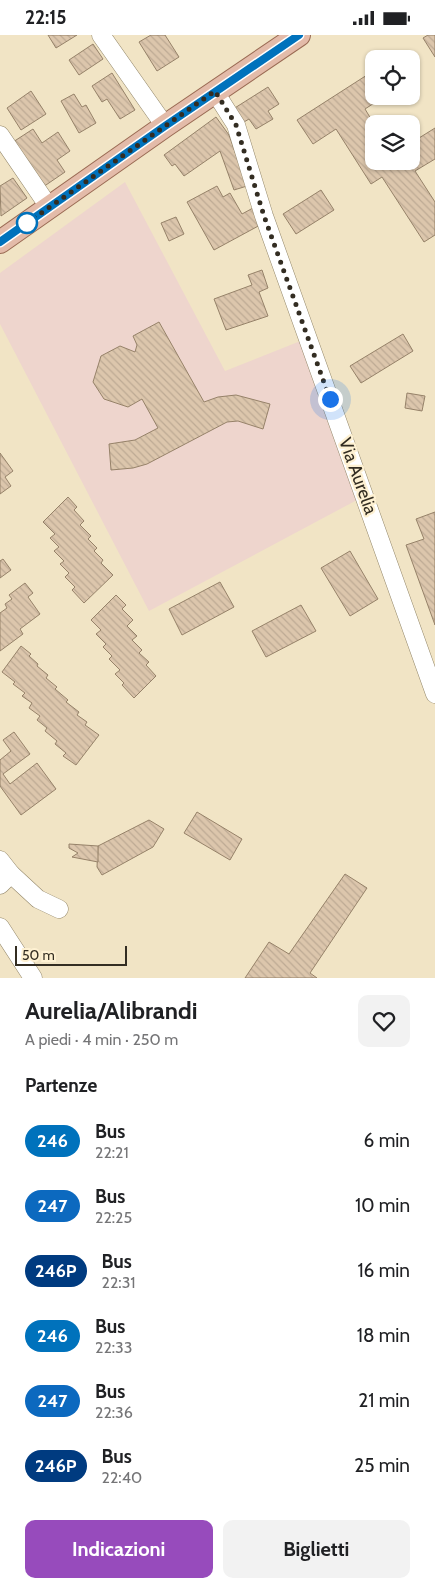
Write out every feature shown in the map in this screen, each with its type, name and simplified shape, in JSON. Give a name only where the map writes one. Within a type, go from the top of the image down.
[{"type":"main road","points":[[0,242],[215,91],[299,35]]},
{"type":"street","points":[[101,35],[165,126]]},
{"type":"street","name":"Via Aurelia","points":[[215,91],[236,125],[264,216],[435,694]]},
{"type":"street","points":[[0,135],[49,207]]},
{"type":"street","points":[[0,860],[5,880],[59,909]]},
{"type":"street","points":[[0,927],[33,978]]},
{"type":"shaded area","points":[[125,182],[225,371],[303,340],[357,500],[149,611],[0,324],[0,273]]},
{"type":"building","points":[[48,35],[77,35],[56,48]]},
{"type":"building","points":[[151,35],[165,35],[179,57],[157,71],[139,42]]},
{"type":"building","points":[[428,35],[435,35],[435,57],[423,38]]},
{"type":"building","points":[[93,44],[103,59],[79,75],[69,60]]},
{"type":"building","points":[[112,73],[135,110],[120,119],[107,99],[102,102],[92,86]]},
{"type":"building","points":[[365,76],[365,105],[371,105],[365,109],[369,115],[365,115],[365,170],[417,170],[415,171],[435,202],[435,235],[424,242],[382,177],[371,184],[336,129],[313,144],[297,120]]},
{"type":"building","points":[[268,87],[279,104],[268,111],[273,119],[256,129],[249,119],[239,125],[230,111]]},
{"type":"building","points":[[31,91],[46,114],[21,130],[7,108]]},
{"type":"building","points":[[74,94],[82,107],[86,105],[96,123],[79,133],[61,101]]},
{"type":"building","points":[[216,117],[229,135],[247,186],[234,190],[220,151],[184,176],[175,164],[172,166],[164,155]]},
{"type":"building","points":[[435,128],[435,159],[420,168],[420,137]]},
{"type":"building","points":[[33,129],[42,143],[58,132],[70,151],[57,160],[65,172],[43,187],[13,142]]},
{"type":"building","points":[[13,178],[27,198],[1,216],[0,186]]},
{"type":"building","points":[[217,186],[223,197],[230,193],[242,214],[253,208],[262,224],[214,250],[187,202]]},
{"type":"building","points":[[321,190],[334,210],[296,234],[283,214]]},
{"type":"building","points":[[176,217],[184,234],[169,241],[161,223]]},
{"type":"building","points":[[262,270],[268,288],[259,292],[268,316],[226,330],[214,299],[252,285],[248,275]]},
{"type":"building","points":[[159,322],[204,402],[218,397],[236,395],[270,404],[263,429],[238,421],[227,422],[147,464],[133,468],[111,470],[109,444],[135,440],[158,428],[142,399],[128,407],[104,399],[93,382],[101,356],[120,346],[135,352],[137,345],[133,336]]},
{"type":"building","points":[[403,334],[413,351],[361,383],[350,366]]},
{"type":"building","points":[[407,393],[425,396],[422,411],[405,408]]},
{"type":"building","points":[[0,453],[13,471],[5,477],[11,486],[0,494]]},
{"type":"building","points":[[68,497],[77,507],[74,510],[84,521],[80,525],[91,536],[88,539],[97,548],[94,551],[103,560],[101,563],[113,575],[84,603],[72,590],[75,587],[65,577],[69,573],[60,564],[64,561],[54,551],[59,547],[50,538],[55,534],[43,522]]},
{"type":"building","points":[[435,512],[435,625],[406,545],[424,539],[416,519]]},
{"type":"building","points":[[350,551],[378,599],[350,616],[321,568]]},
{"type":"building","points":[[3,559],[11,570],[0,578],[0,561]]},
{"type":"building","points":[[220,582],[234,607],[182,635],[169,609]]},
{"type":"building","points":[[25,583],[33,593],[28,597],[40,614],[20,629],[23,634],[0,651],[0,613],[7,608],[5,604],[12,599],[9,595]]},
{"type":"building","points":[[116,595],[126,605],[122,609],[133,620],[127,626],[137,636],[132,640],[142,650],[139,653],[149,662],[146,665],[156,676],[134,698],[115,674],[120,670],[109,659],[112,656],[103,647],[106,644],[96,634],[101,630],[91,620]]},
{"type":"building","points":[[301,605],[316,631],[266,657],[252,631]]},
{"type":"building","points":[[21,646],[31,654],[29,656],[38,664],[37,666],[48,675],[46,678],[68,700],[66,702],[79,712],[77,715],[87,722],[85,725],[99,735],[76,765],[63,756],[66,753],[55,744],[57,741],[45,731],[47,728],[37,720],[40,716],[29,708],[32,703],[22,696],[25,693],[2,672]]},
{"type":"building","points":[[14,732],[30,754],[3,774],[10,784],[37,763],[56,789],[21,815],[0,786],[0,760],[11,751],[3,740]]},
{"type":"building","points":[[197,812],[242,839],[230,860],[184,833]]},
{"type":"building","points":[[149,820],[164,829],[153,847],[102,875],[97,867],[98,846]]},
{"type":"building","points":[[69,844],[98,846],[98,862],[72,857],[78,853],[69,848]]},
{"type":"building","points":[[345,874],[367,888],[310,973],[317,978],[245,978],[269,942],[289,954]]},
{"type":"bus line","name":"246","points":[[0,242],[250,67],[299,35]]},
{"type":"route","points":[[27,223],[215,91],[236,125],[264,216],[330,399]]}]
